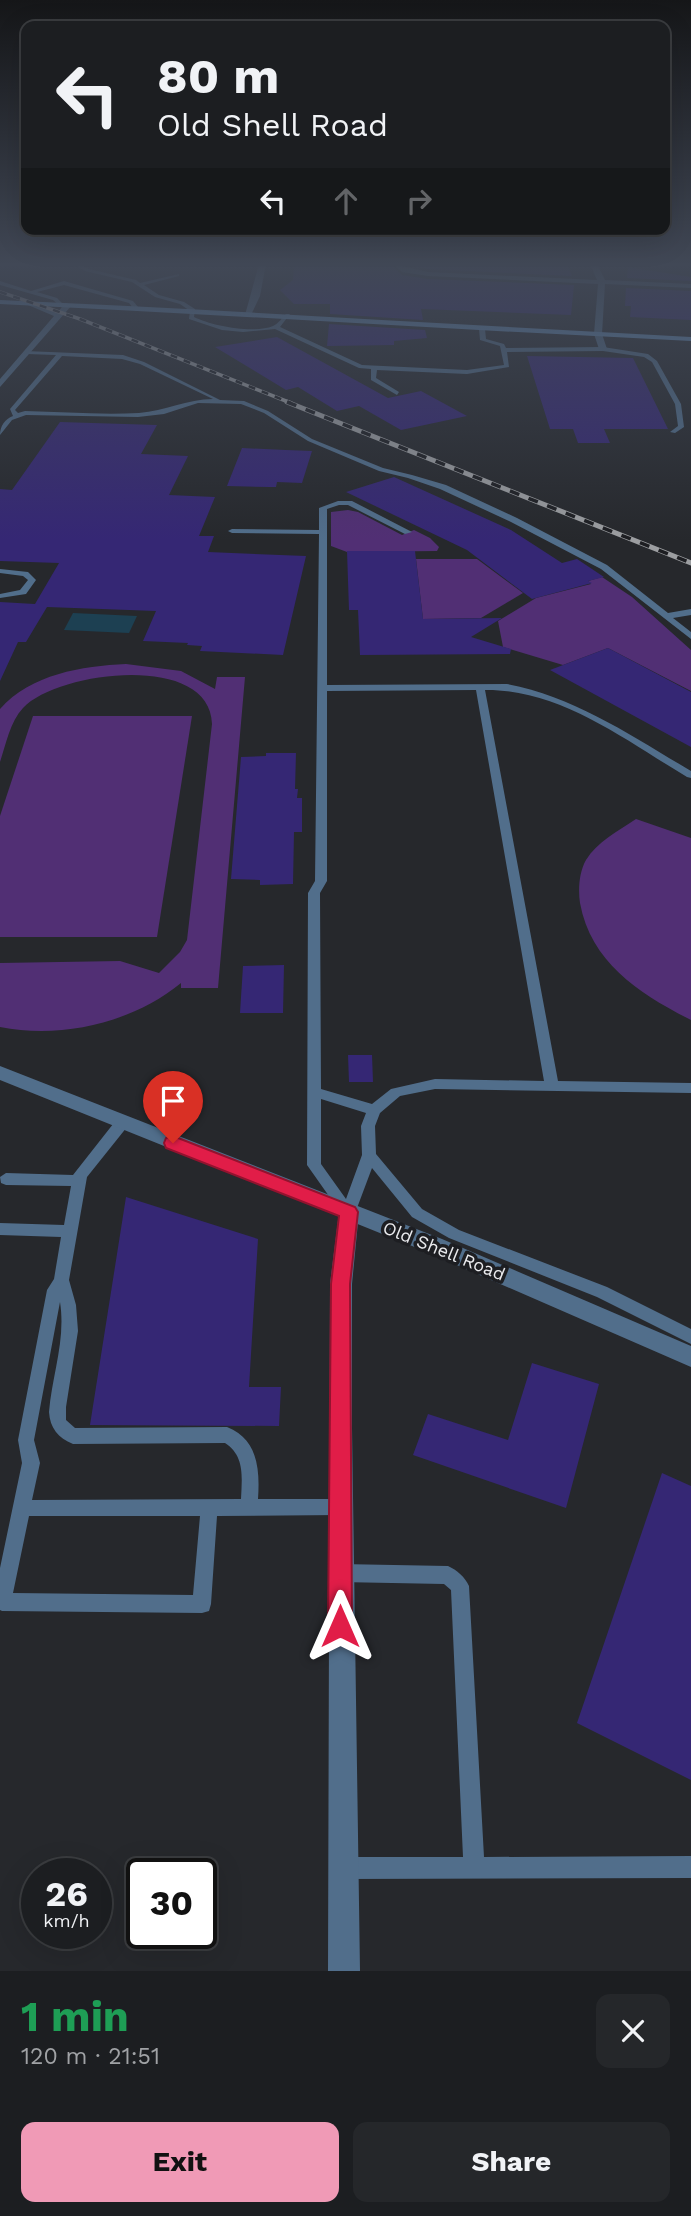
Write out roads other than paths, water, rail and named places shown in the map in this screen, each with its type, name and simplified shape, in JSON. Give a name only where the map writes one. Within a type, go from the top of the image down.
[{"type":"street","points":[[0,384],[24,356]]},
{"type":"street","name":"Old Shell Road","points":[[0,1073],[604,1316],[691,1357]]},
{"type":"street","points":[[344,1971],[340,1573],[341,1284],[349,1212]]},
{"type":"lane","points":[[16,415],[12,410],[58,356]]},
{"type":"lane","points":[[112,356],[134,360],[218,400]]},
{"type":"lane","points":[[338,356],[361,367],[467,372],[507,366],[505,356]]},
{"type":"lane","points":[[647,356],[654,361],[678,404],[681,427],[673,432]]},
{"type":"lane","points":[[374,368],[373,379],[397,393]]},
{"type":"lane","points":[[0,433],[16,415],[37,412],[138,415],[164,412],[197,401],[218,400],[252,406],[310,440],[381,470],[410,476],[477,501],[604,567],[691,636]]},
{"type":"lane","points":[[349,1212],[314,1165],[314,893],[321,881],[323,508],[349,503],[408,532]]},
{"type":"lane","points":[[232,531],[322,532]]},
{"type":"lane","points":[[0,571],[25,573],[32,580],[23,592],[0,596]]},
{"type":"lane","points":[[668,616],[691,612]]},
{"type":"lane","points":[[480,687],[552,1086]]},
{"type":"lane","points":[[322,688],[519,688],[559,700],[691,775]]},
{"type":"lane","points":[[349,1212],[369,1155],[368,1126],[374,1110],[396,1092],[435,1084],[691,1088]]},
{"type":"lane","points":[[315,1092],[374,1110]]},
{"type":"lane","points":[[122,1123],[80,1175],[61,1280],[55,1290],[26,1440],[31,1463],[2,1602],[202,1604],[209,1508]]},
{"type":"lane","points":[[369,1155],[416,1213],[445,1229],[602,1292],[691,1337]]},
{"type":"lane","points":[[6,1179],[79,1181]]},
{"type":"lane","points":[[0,1229],[69,1231]]},
{"type":"lane","points":[[61,1280],[66,1290],[70,1324],[68,1353],[57,1409],[62,1429],[73,1436],[227,1435],[240,1441],[246,1451],[250,1469],[249,1508]]},
{"type":"lane","points":[[21,1508],[340,1507]]},
{"type":"lane","points":[[340,1573],[448,1574],[460,1586],[474,1867]]},
{"type":"lane","points":[[343,1868],[691,1867]]},
{"type":"water","points":[[73,613],[137,616],[129,633],[64,630]]},
{"type":"railway","points":[[173,356],[291,403]]},
{"type":"railway","points":[[287,402],[691,563]]}]
